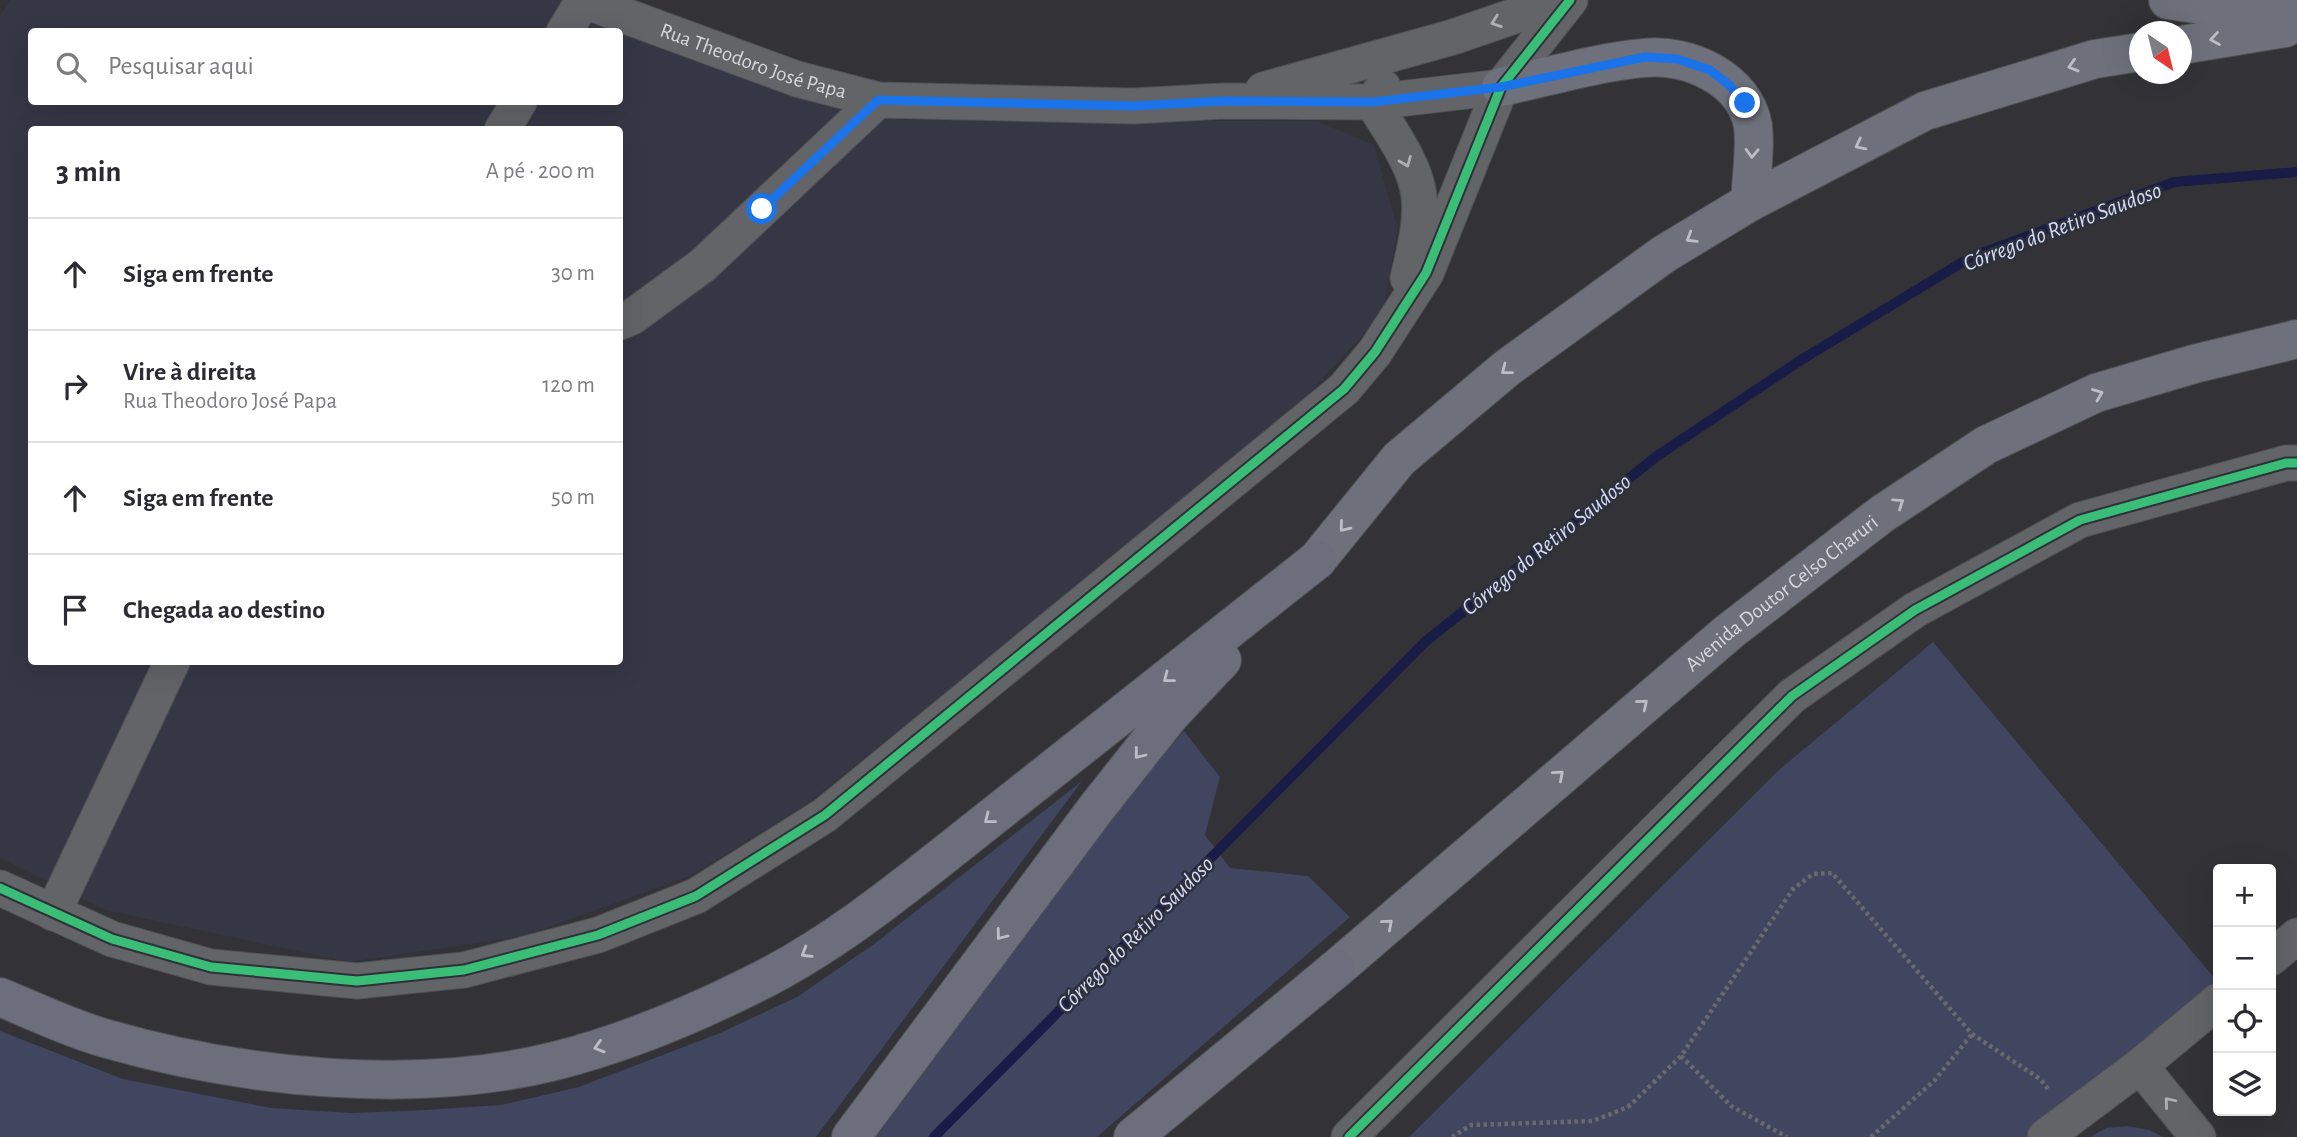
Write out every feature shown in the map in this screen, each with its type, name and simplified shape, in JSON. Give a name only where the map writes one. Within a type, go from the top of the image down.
[{"type":"highway","points":[[0,997],[100,1037],[185,1059],[283,1073],[362,1078],[463,1076],[515,1068],[554,1061],[653,1030],[753,985],[839,933],[920,873],[1317,560]]},
{"type":"highway","points":[[851,1137],[1098,806],[1171,714],[1317,560]]},
{"type":"highway","points":[[1133,1137],[1336,969]]},
{"type":"highway","points":[[1176,1137],[1336,969]]},
{"type":"main road","points":[[2168,0],[2297,19]]},
{"type":"main road","points":[[2192,43],[2297,26]]},
{"type":"main road","points":[[1317,560],[1399,459],[1507,368],[1664,254],[1750,202],[1925,111],[2095,59],[2129,54]]},
{"type":"main road","points":[[1501,87],[1645,57],[1677,59],[1710,70],[1729,85],[1745,103],[1753,127],[1750,202]]},
{"type":"main road","name":"Avenida Doutor Celso Charuri","points":[[1336,969],[1730,631],[1882,514],[1986,445],[2096,393],[2194,364],[2297,339]]},
{"type":"street","name":"Rua Theodoro José Papa","points":[[583,0],[797,79],[878,100],[1133,106],[1223,101],[1373,102],[1501,87]]},
{"type":"street","points":[[566,28],[583,0]]},
{"type":"street","name":"Rua Theodoro José Papa","points":[[1223,101],[1453,37],[1561,0]]},
{"type":"street","points":[[0,888],[112,939],[211,967],[357,981],[464,970],[598,935],[696,896],[825,815],[1344,389],[1398,318],[1426,273],[1501,87],[1570,0]]},
{"type":"street","points":[[1398,318],[1417,238],[1419,195],[1403,153],[1373,102],[1399,69],[1415,56],[1453,37]]},
{"type":"street","points":[[623,321],[703,265],[878,100]]},
{"type":"street","points":[[504,126],[517,105]]},
{"type":"street","points":[[1349,1137],[1793,696],[1915,610],[2080,520],[2286,463],[2297,463]]},
{"type":"street","points":[[53,914],[171,665]]},
{"type":"street","points":[[2276,954],[2297,936]]},
{"type":"street","points":[[2058,1127],[2140,1066],[2213,1005]]},
{"type":"street","points":[[2140,1066],[2199,1137]]},
{"type":"path","points":[[1452,1137],[1471,1125],[1593,1121],[1628,1107],[1681,1056],[1793,889],[1813,873],[1832,873],[1972,1034],[2040,1079],[2058,1127]]},
{"type":"path","points":[[1871,1137],[1935,1080],[1972,1034]]},
{"type":"path","points":[[1681,1056],[1731,1106],[1787,1137]]},
{"type":"shaded area","points":[[10,0],[564,0],[612,28],[28,28],[28,105],[623,105],[623,32],[901,120],[1317,121],[1374,145],[1398,230],[1382,314],[1295,409],[810,802],[690,876],[524,936],[349,962],[105,910],[0,858],[0,16]]},
{"type":"shaded area","points":[[1933,642],[2213,976],[2213,982],[2027,1137],[1409,1137],[1780,769]]},
{"type":"shaded area","points":[[1184,731],[1220,777],[1205,835],[1230,868],[1308,876],[1350,917],[1097,1137],[876,1137],[1133,789]]},
{"type":"shaded area","points":[[1082,781],[816,1137],[0,1137],[0,1031],[123,1079],[271,1108],[352,1113],[501,1105],[579,1087],[720,1033],[797,997],[874,944]]},
{"type":"shaded area","points":[[2128,1126],[2149,1130],[2163,1137],[2090,1137],[2106,1128]]},
{"type":"waterway","name":"Córrego do Retiro Saudoso","points":[[934,1137],[1425,642],[1657,456],[1801,360],[1971,257],[2174,182],[2297,172]]},
{"type":"cycle path","points":[[0,888],[112,939],[211,967],[357,981],[464,970],[598,935],[696,896],[825,815],[1344,389],[1375,352],[1426,273],[1501,87],[1570,0]]},
{"type":"cycle path","points":[[1349,1137],[1792,696],[1915,610],[2080,520],[2286,463],[2297,463]]},
{"type":"route","points":[[762,209],[878,100],[1133,106],[1223,101],[1373,102],[1501,87],[1645,57],[1677,59],[1710,70],[1729,85],[1745,103]]}]
